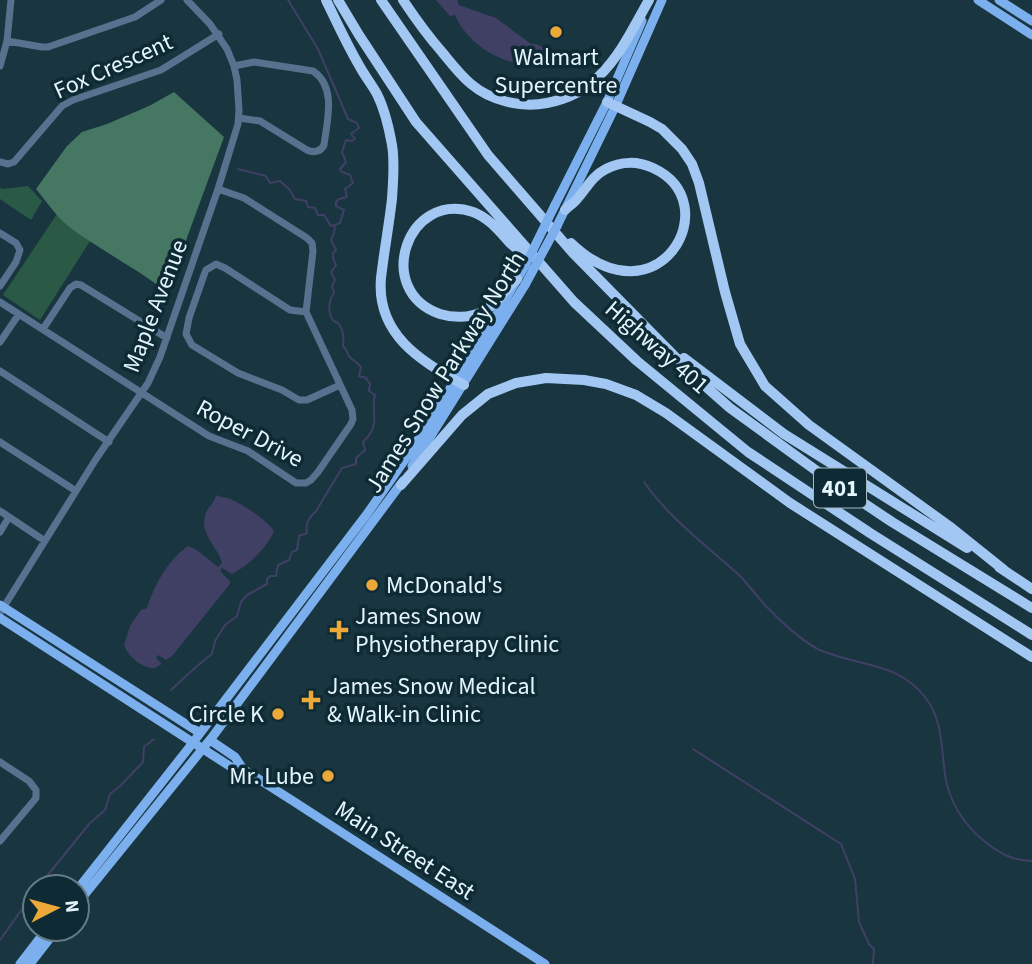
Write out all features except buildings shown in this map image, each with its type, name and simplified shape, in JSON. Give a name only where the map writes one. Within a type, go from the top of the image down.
[{"type":"highway","points":[[326,0],[378,96],[388,122],[393,149],[391,203],[381,280],[387,317],[396,335],[411,352],[460,383]]},
{"type":"highway","name":"Highway 401","points":[[338,0],[416,122],[574,302],[637,362],[748,452],[1032,635]]},
{"type":"highway","name":"Highway 401","points":[[381,0],[488,155],[573,253],[664,346]]},
{"type":"highway","points":[[403,0],[421,28],[471,85],[489,96],[521,104],[562,99],[579,92],[598,78],[615,59],[650,0]]},
{"type":"highway","points":[[611,104],[662,129],[682,149],[692,164],[740,344],[765,386],[809,425],[949,526],[1004,570]]},
{"type":"highway","points":[[527,200],[593,260],[620,271],[644,270],[665,260],[677,246],[684,224],[684,206],[674,184],[660,172],[638,163],[620,164],[604,170],[594,177],[576,201],[560,208]]},
{"type":"highway","points":[[521,282],[483,311],[464,317],[446,315],[428,308],[412,292],[404,271],[405,249],[411,236],[425,220],[445,211],[461,210],[477,214],[490,222],[513,246],[546,271]]},
{"type":"highway","name":"401","points":[[664,346],[684,358],[784,434],[1032,589]]},
{"type":"highway","name":"401","points":[[664,346],[730,408],[821,474],[892,522],[1032,608]]},
{"type":"highway","points":[[401,485],[463,415],[488,394],[516,383],[546,378],[607,384],[666,413],[790,503],[1032,657]]},
{"type":"main road","name":"James Snow Parkway North","points":[[611,104],[650,0]]},
{"type":"main road","name":"James Snow Parkway North","points":[[521,282],[525,265],[560,208],[662,0]]},
{"type":"main road","points":[[978,0],[1032,35]]},
{"type":"main road","points":[[999,0],[1032,21]]},
{"type":"main road","name":"James Snow Parkway North","points":[[91,887],[212,738],[401,485],[557,226],[560,208]]},
{"type":"main road","name":"James Snow Parkway North","points":[[90,873],[367,513],[460,383]]},
{"type":"main road","name":"Main Street East","points":[[1,608],[200,733]]},
{"type":"main road","name":"Main Street East","points":[[0,618],[203,749],[232,767],[243,769]]},
{"type":"main road","name":"Main Street East","points":[[212,738],[234,757],[243,769],[545,964]]},
{"type":"main road","points":[[20,964],[36,943]]},
{"type":"main road","points":[[30,964],[46,943]]},
{"type":"street","points":[[0,66],[7,41],[11,0]]},
{"type":"street","points":[[7,41],[48,47],[130,19],[161,0]]},
{"type":"street","name":"Maple Avenue","points":[[1,608],[142,392],[160,357],[218,190],[239,118],[234,66],[219,34],[187,0]]},
{"type":"street","name":"Fox Crescent","points":[[0,162],[14,162],[62,106],[160,70],[219,34]]},
{"type":"street","points":[[234,66],[254,61],[313,71],[320,76],[329,99],[324,145],[315,152],[307,150],[260,121],[239,118]]},
{"type":"street","points":[[218,190],[244,198],[312,243],[306,312],[290,310],[216,264],[206,270],[189,318],[186,334],[192,345],[238,373],[282,390],[299,400],[307,400],[340,385]]},
{"type":"street","points":[[0,233],[16,243],[20,250],[19,258],[0,286]]},
{"type":"street","points":[[43,330],[70,288],[80,285],[167,338]]},
{"type":"street","points":[[0,302],[142,392]]},
{"type":"street","name":"Roper Drive","points":[[142,392],[209,436],[248,451],[299,484],[306,483],[311,480],[353,419],[352,410],[306,312]]},
{"type":"street","points":[[0,342],[19,314]]},
{"type":"street","points":[[0,371],[108,442]]},
{"type":"street","points":[[0,442],[76,491]]},
{"type":"street","points":[[0,511],[45,541]]},
{"type":"street","points":[[0,531],[9,517]]},
{"type":"street","name":"Main Street East","points":[[200,733],[212,738]]},
{"type":"street","points":[[0,762],[29,781],[36,790],[36,798],[0,841]]},
{"type":"green space","points":[[174,92],[224,137],[167,292],[68,226],[36,189],[67,146],[82,132],[149,106]]},
{"type":"green space","points":[[28,186],[42,201],[31,220],[0,199],[0,188]]},
{"type":"green space","points":[[57,214],[90,241],[40,320],[3,295]]},
{"type":"water","points":[[436,0],[457,0],[459,5],[496,18],[531,44],[544,48],[551,60],[543,63],[534,61],[530,54],[513,62],[495,56],[478,45],[464,31],[455,15],[450,16]]},
{"type":"water","points":[[216,495],[246,507],[274,531],[262,550],[244,566],[232,574],[222,568],[220,571],[230,584],[172,656],[166,660],[158,655],[156,658],[162,664],[154,668],[147,667],[134,660],[124,645],[130,626],[141,610],[147,608],[168,566],[188,546],[218,567],[222,563],[207,535],[204,523],[206,513]]},
{"type":"waterway","points":[[171,690],[212,654],[215,641],[225,625],[237,616],[241,602],[247,595],[267,584],[270,576],[276,576],[278,565],[289,560],[292,552],[297,550],[299,536],[307,533],[308,521],[342,468],[356,464],[356,458],[365,450],[363,442],[374,423],[375,395],[369,391],[370,384],[366,378],[359,376],[361,367],[343,346],[341,328],[333,321],[329,310],[335,280],[331,272],[336,265],[333,258],[336,250],[331,240],[335,225],[340,223],[344,210],[336,206],[336,202],[347,197],[345,189],[353,183],[350,175],[340,169],[346,162],[342,152],[346,140],[355,139],[351,134],[359,128],[357,123],[348,119],[318,49],[288,0]]},
{"type":"waterway","points":[[238,169],[266,176],[270,183],[280,181],[295,199],[306,201],[308,207],[315,208],[318,215],[324,215],[331,226],[335,225]]},
{"type":"waterway","points":[[644,482],[677,520],[739,575],[772,612],[804,640],[821,651],[893,672],[915,686],[935,715],[947,784],[953,802],[964,820],[977,835],[1001,853],[1019,860],[1032,861]]},
{"type":"waterway","points":[[49,873],[90,823],[105,810],[110,794],[143,762],[144,747],[154,739]]},
{"type":"waterway","points":[[693,749],[841,844],[855,879],[859,922],[874,949],[873,964]]},
{"type":"waterway","points":[[0,940],[21,911]]},
{"type":"place","name":"Walmart Supercentre","points":[[556,32]]},
{"type":"place","name":"McDonald's","points":[[372,585]]},
{"type":"place","name":"James Snow Physiotherapy Clinic","points":[[339,630]]},
{"type":"place","name":"James Snow Medical & Walk-in Clinic","points":[[311,700]]},
{"type":"place","name":"Circle K","points":[[278,714]]},
{"type":"place","name":"Mr. Lube","points":[[328,776]]}]
